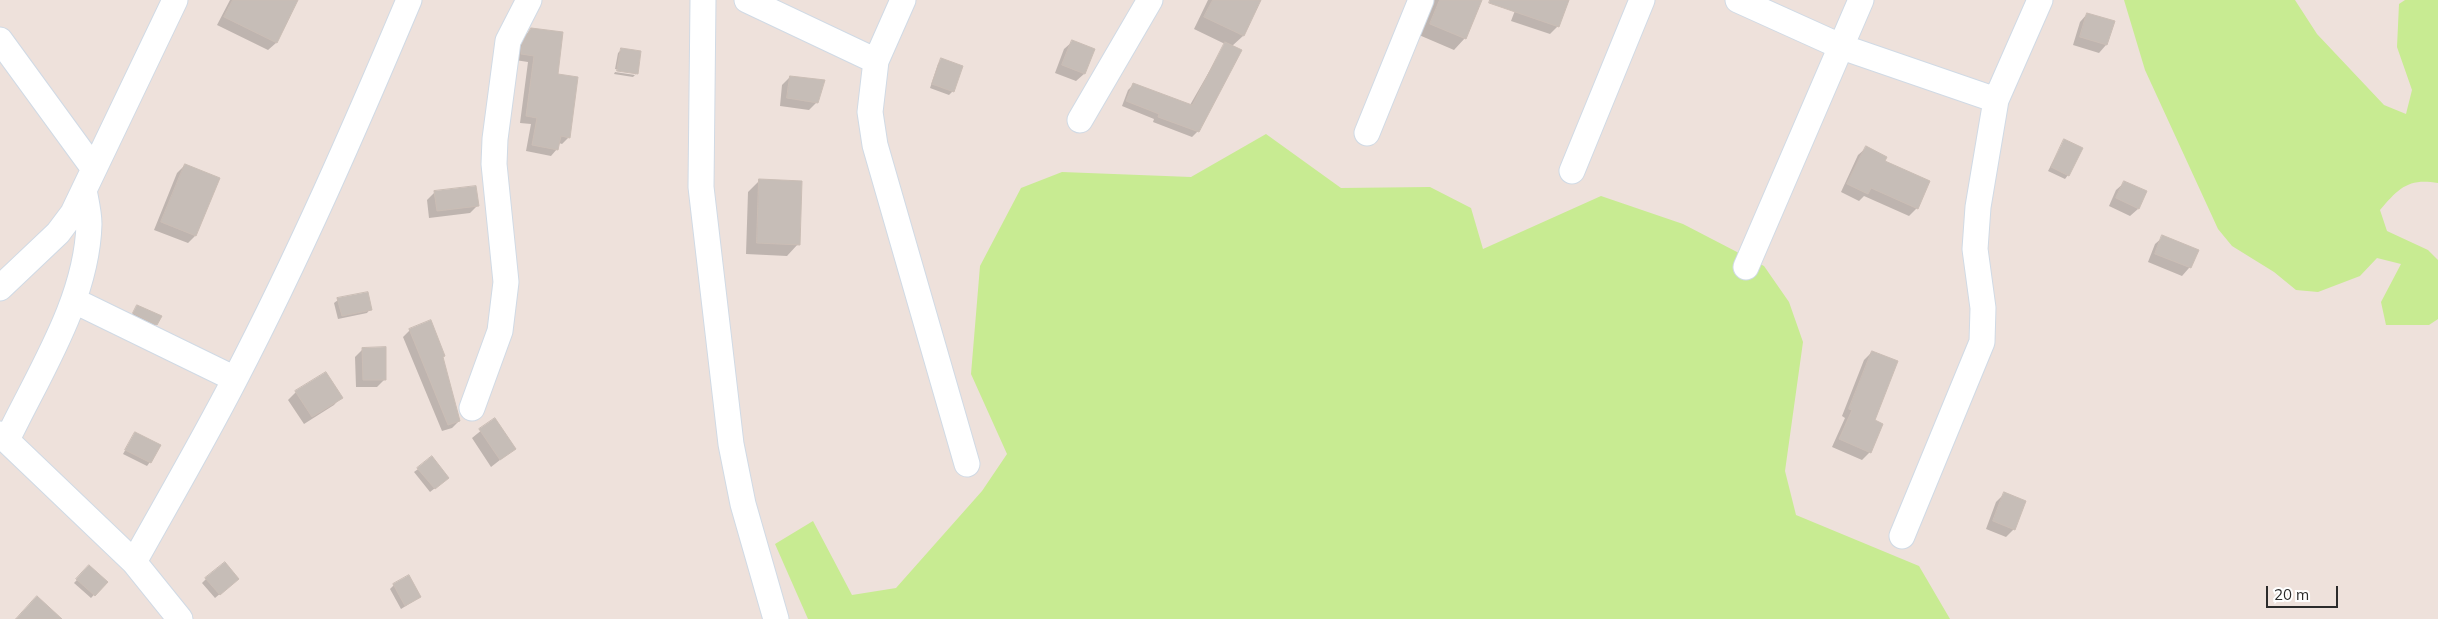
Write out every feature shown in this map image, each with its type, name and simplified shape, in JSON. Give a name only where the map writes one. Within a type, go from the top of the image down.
[{"type":"street","points":[[0,288],[58,234],[73,213],[175,0]]},
{"type":"street","points":[[134,562],[236,379],[316,212],[409,0]]},
{"type":"street","points":[[472,408],[500,331],[506,282],[494,164],[495,139],[508,41],[529,0]]},
{"type":"street","points":[[703,0],[701,188],[731,444],[743,504],[776,619]]},
{"type":"street","points":[[747,0],[876,61]]},
{"type":"street","points":[[903,0],[876,61],[870,112],[875,144],[967,464]]},
{"type":"street","points":[[1080,120],[1150,0]]},
{"type":"street","points":[[1367,134],[1421,0]]},
{"type":"street","points":[[1572,171],[1642,0]]},
{"type":"street","points":[[1738,0],[1842,47],[1996,100]]},
{"type":"street","points":[[1746,267],[1861,0]]},
{"type":"street","points":[[1902,536],[1982,342],[1984,308],[1975,249],[1978,206],[1996,100],[2040,0]]},
{"type":"street","points":[[0,40],[89,179],[89,223],[82,270],[74,301],[3,437],[134,562],[180,619]]},
{"type":"street","points":[[74,301],[236,379]]},
{"type":"green space","points":[[2124,0],[2295,0],[2317,34],[2384,105],[2406,114],[2412,90],[2397,47],[2399,4],[2405,0],[2438,0],[2438,183],[2419,182],[2405,186],[2380,210],[2387,231],[2428,250],[2438,260],[2438,319],[2429,325],[2386,325],[2381,302],[2401,264],[2377,258],[2360,276],[2318,292],[2296,290],[2274,272],[2232,246],[2218,229],[2145,70]]},
{"type":"green space","points":[[1266,134],[1341,188],[1430,187],[1471,208],[1483,249],[1601,196],[1683,224],[1764,266],[1789,302],[1803,342],[1785,471],[1796,515],[1919,566],[1950,619],[808,619],[775,544],[813,521],[852,595],[896,588],[982,491],[1007,454],[971,374],[980,266],[1021,188],[1062,172],[1191,177]]},
{"type":"building","points":[[233,0],[298,0],[277,43],[224,17]]},
{"type":"building","points":[[1213,0],[1261,0],[1244,36],[1204,17]]},
{"type":"building","points":[[1440,0],[1482,0],[1466,39],[1430,24]]},
{"type":"building","points":[[1490,0],[1569,0],[1559,27],[1489,3]]},
{"type":"building","points":[[2087,13],[2115,21],[2107,45],[2080,37]]},
{"type":"building","points":[[531,28],[563,32],[558,74],[578,77],[570,138],[561,136],[558,150],[532,145],[537,118],[526,116],[534,56],[521,54],[522,45]]},
{"type":"building","points":[[1072,40],[1095,49],[1085,74],[1062,65]]},
{"type":"building","points":[[1225,42],[1242,50],[1199,132],[1158,117],[1159,114],[1126,101],[1133,83],[1192,105]]},
{"type":"building","points":[[621,48],[641,51],[638,74],[617,71]]},
{"type":"building","points":[[941,58],[963,66],[954,92],[932,84]]},
{"type":"building","points":[[790,76],[825,80],[818,103],[787,98]]},
{"type":"building","points":[[2064,139],[2083,148],[2069,176],[2051,167]]},
{"type":"building","points":[[1866,146],[1887,157],[1885,161],[1930,181],[1918,209],[1871,188],[1868,194],[1847,184]]},
{"type":"building","points":[[185,164],[220,178],[196,236],[161,222]]},
{"type":"building","points":[[759,179],[802,181],[800,245],[757,243]]},
{"type":"building","points":[[2124,181],[2147,191],[2139,209],[2116,198]]},
{"type":"building","points":[[476,186],[479,206],[437,211],[434,191]]},
{"type":"building","points":[[2162,235],[2199,250],[2191,268],[2155,254]]},
{"type":"building","points":[[368,292],[372,310],[342,316],[337,298]]},
{"type":"building","points":[[137,305],[162,316],[157,325],[133,313]]},
{"type":"building","points":[[431,320],[445,356],[443,357],[460,421],[448,425],[409,329]]},
{"type":"building","points":[[386,347],[386,380],[363,380],[362,348]]},
{"type":"building","points":[[1872,351],[1898,361],[1875,420],[1883,424],[1871,453],[1839,439],[1852,410],[1849,409]]},
{"type":"building","points":[[326,372],[343,398],[312,417],[295,391]]},
{"type":"building","points":[[495,418],[516,449],[500,460],[479,429]]},
{"type":"building","points":[[135,432],[161,445],[151,463],[125,450]]},
{"type":"building","points":[[432,456],[449,478],[435,489],[417,468]]},
{"type":"building","points":[[2004,492],[2026,501],[2015,530],[1993,521]]},
{"type":"building","points":[[225,562],[239,579],[220,595],[205,578]]},
{"type":"building","points":[[89,565],[108,582],[95,596],[76,579]]},
{"type":"building","points":[[409,575],[421,597],[405,606],[393,584]]},
{"type":"building","points":[[37,596],[62,619],[16,619]]}]
